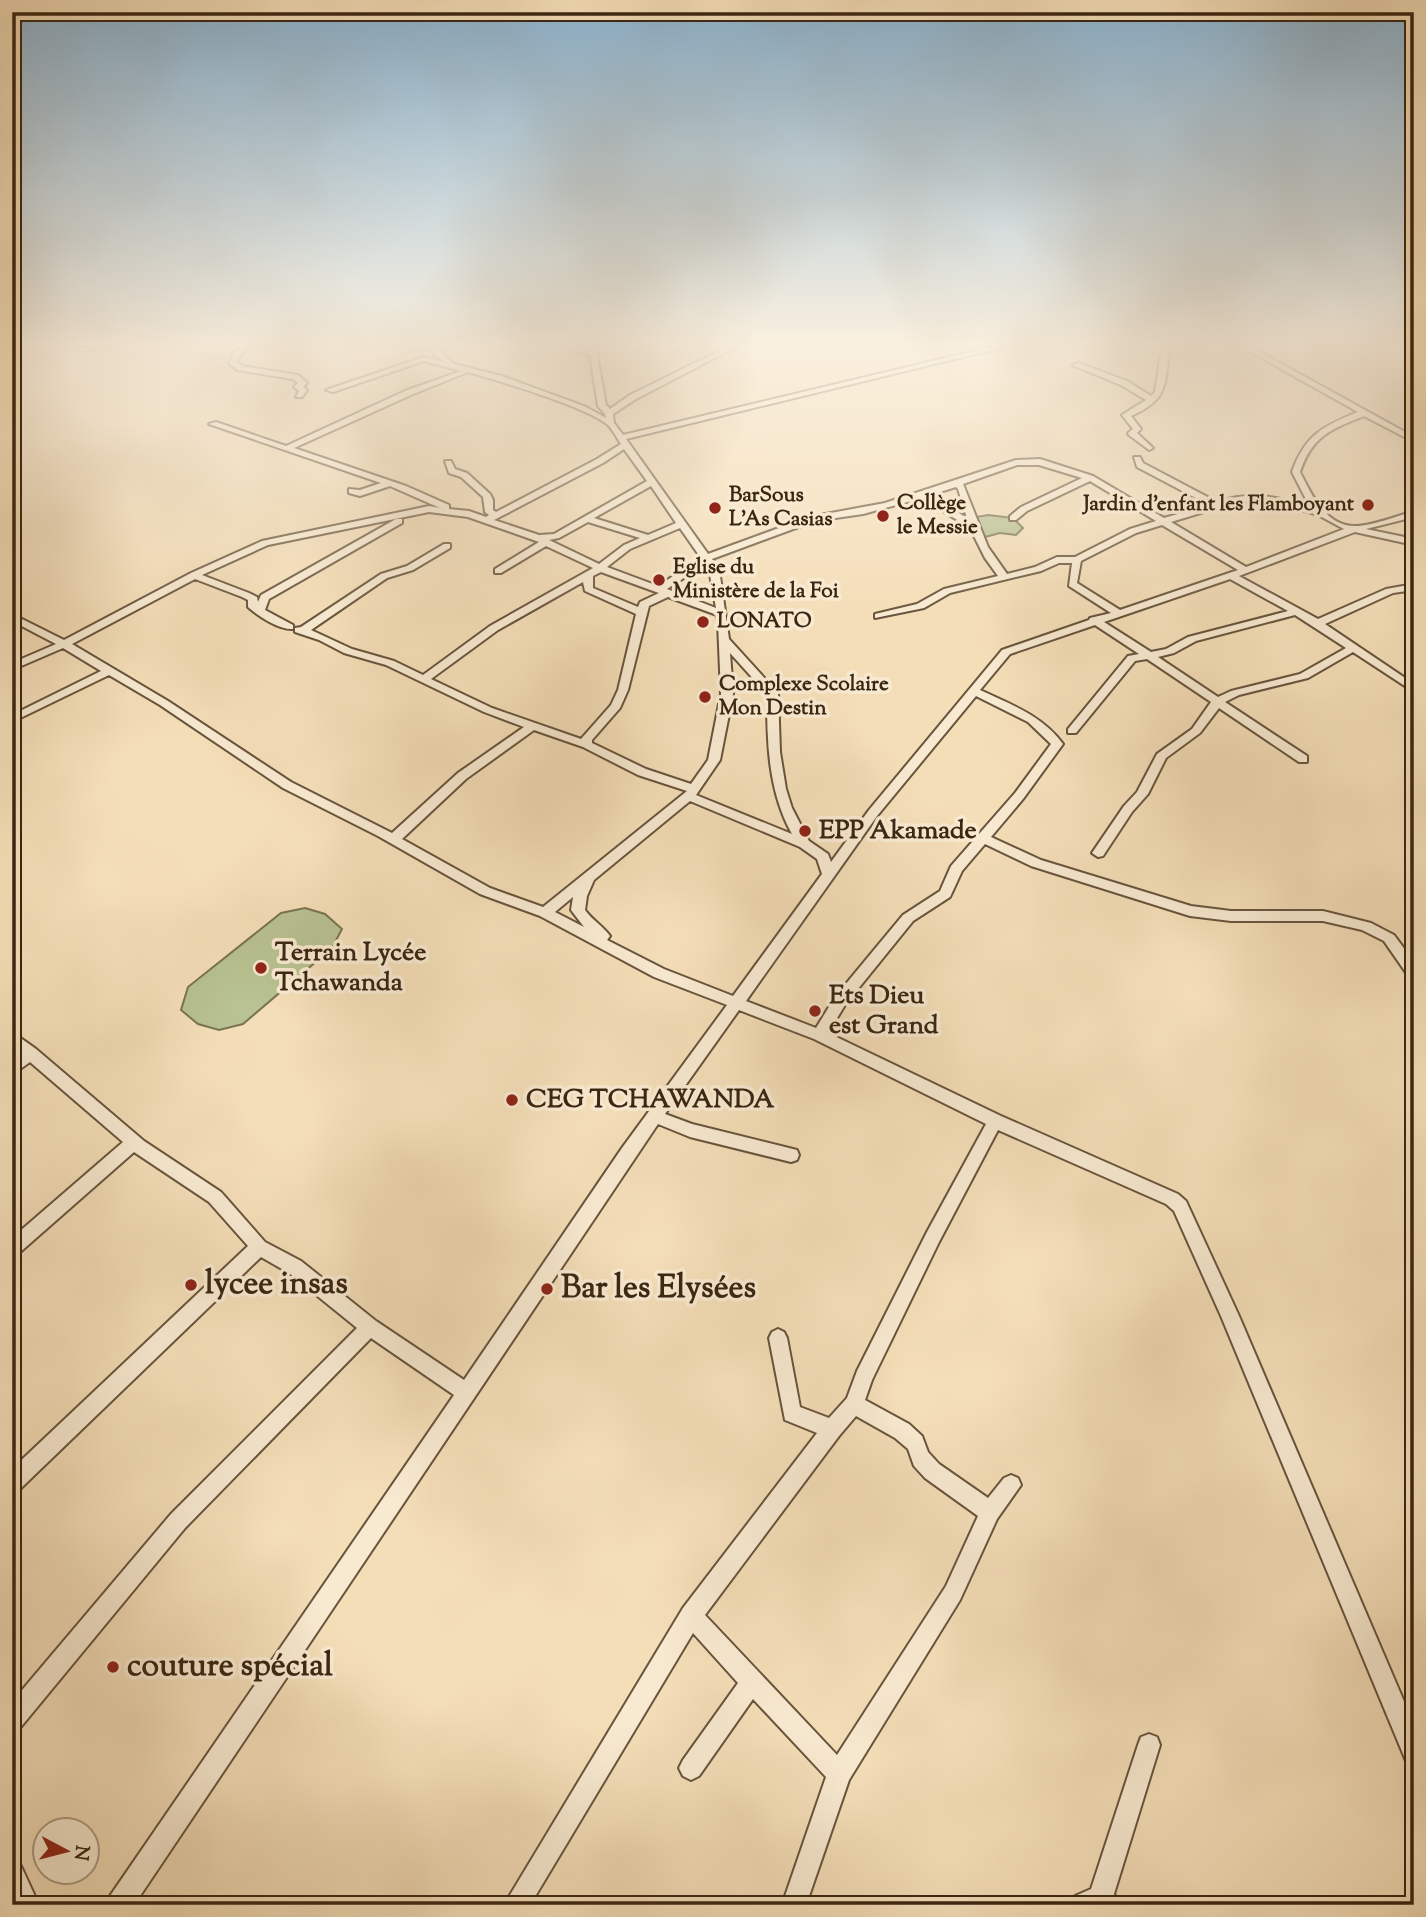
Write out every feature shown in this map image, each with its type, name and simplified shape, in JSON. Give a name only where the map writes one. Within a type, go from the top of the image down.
[{"type":"street","points":[[252,436],[451,509],[492,517],[548,540],[600,568],[698,604],[721,607]]},
{"type":"street","points":[[288,448],[313,436]]},
{"type":"street","points":[[545,913],[692,793],[707,774],[719,745],[727,694],[721,607],[714,569],[709,557],[620,436]]},
{"type":"street","points":[[492,517],[600,461],[623,441],[641,436]]},
{"type":"street","points":[[1136,436],[1149,448]]},
{"type":"street","points":[[1313,436],[1296,472],[1319,513]]},
{"type":"street","points":[[1137,459],[1140,465],[1214,504]]},
{"type":"street","points":[[587,745],[588,735],[608,716],[630,673],[640,612],[644,604],[709,557],[825,514],[854,514],[925,496],[1016,463],[1030,461],[1090,478],[1164,523],[1414,689]]},
{"type":"street","points":[[449,463],[452,471],[464,475],[466,481],[482,492],[489,501],[492,517]]},
{"type":"street","points":[[342,478],[359,475]]},
{"type":"street","points":[[1013,518],[1024,509],[1090,478]]},
{"type":"street","points":[[498,571],[652,482]]},
{"type":"street","points":[[957,483],[962,488],[975,527],[998,570],[1004,576]]},
{"type":"street","points":[[352,491],[360,493],[388,484]]},
{"type":"street","points":[[925,496],[975,527]]},
{"type":"street","points":[[879,617],[920,606],[947,591],[1038,569],[1057,559],[1077,560],[1133,531],[1239,498],[1260,497],[1319,513],[1350,530],[1385,533],[1414,542]]},
{"type":"street","points":[[12,667],[64,644],[194,575],[265,543],[429,509],[451,509]]},
{"type":"street","points":[[119,1905],[654,1116],[873,813],[1006,652],[1238,573],[1350,530],[1414,514]]},
{"type":"street","points":[[259,611],[265,597],[409,515]]},
{"type":"street","points":[[588,519],[645,537]]},
{"type":"street","points":[[422,680],[494,628],[600,568],[645,537],[683,523]]},
{"type":"street","points":[[297,629],[384,576],[410,568],[447,546]]},
{"type":"street","points":[[1077,560],[1072,584],[1117,614]]},
{"type":"street","points":[[194,575],[210,584],[227,585],[242,592],[253,599],[253,607],[297,629],[348,651],[390,663],[422,680],[532,726],[587,745],[634,769],[804,844],[823,857],[828,874]]},
{"type":"street","points":[[588,575],[588,589]]},
{"type":"street","points":[[1317,623],[1336,618],[1377,596],[1414,587]]},
{"type":"street","points":[[562,589],[588,589],[640,612]]},
{"type":"street","points":[[1072,730],[1132,658],[1170,651],[1192,639],[1296,612]]},
{"type":"street","points":[[12,617],[64,644],[164,703],[287,785],[393,839],[485,891],[545,913],[659,973],[819,1035],[995,1121],[1172,1199],[1180,1206],[1230,1316],[1414,1753]]},
{"type":"street","points":[[1094,620],[1303,759]]},
{"type":"street","points":[[724,640],[773,693],[771,727],[776,772],[787,817],[804,844]]},
{"type":"street","points":[[1098,853],[1128,808],[1142,794],[1161,757],[1196,731],[1217,702],[1234,692],[1304,676],[1353,649]]},
{"type":"street","points":[[12,719],[109,671]]},
{"type":"street","points":[[819,1035],[840,1001],[908,918],[946,894],[951,877],[1019,796],[1057,744],[1051,735],[1012,709],[974,691]]},
{"type":"street","points":[[393,839],[462,776],[532,726]]},
{"type":"street","points":[[983,838],[1036,863],[1190,911],[1231,916],[1323,916],[1366,926],[1389,939],[1414,973]]},
{"type":"street","points":[[593,876],[580,896],[578,910],[586,922],[612,946]]},
{"type":"street","points":[[12,1038],[134,1142],[215,1197],[259,1247],[295,1267],[370,1328],[466,1392]]},
{"type":"street","points":[[12,1069],[31,1053]]},
{"type":"street","points":[[654,1116],[690,1130],[791,1155]]},
{"type":"street","points":[[516,1905],[691,1616],[832,1429],[854,1404],[864,1377],[933,1237],[995,1121]]},
{"type":"street","points":[[12,1249],[134,1142]]},
{"type":"street","points":[[12,1483],[259,1247]]},
{"type":"street","points":[[12,1720],[178,1521],[370,1328]]},
{"type":"street","points":[[778,1338],[792,1413],[832,1429]]},
{"type":"street","points":[[854,1404],[902,1431],[915,1443],[921,1459],[932,1471],[990,1512]]},
{"type":"street","points":[[793,1905],[839,1774],[953,1593],[990,1512],[1012,1485]]},
{"type":"street","points":[[691,1616],[839,1774]]},
{"type":"street","points":[[691,1768],[752,1682]]},
{"type":"street","points":[[1098,1902],[1149,1745]]},
{"type":"street","points":[[12,1875],[27,1905]]},
{"type":"green space","points":[[988,515],[1013,518],[1023,528],[1016,535],[1000,533],[981,538],[971,518]]},
{"type":"green space","name":"Terrain Lycée Tchawanda","points":[[305,908],[325,914],[342,929],[332,948],[243,1024],[219,1030],[198,1024],[181,1010],[188,987],[281,913]]},
{"type":"place","name":"Jardin d'enfant les Flamboyant","points":[[1368,505]]},
{"type":"place","name":"BarSous L'As Casias","points":[[715,508]]},
{"type":"place","name":"Collège le Messie","points":[[883,516]]},
{"type":"place","name":"Eglise du Ministère de la Foi","points":[[659,580]]},
{"type":"place","name":"LONATO","points":[[703,622]]},
{"type":"place","name":"Complexe Scolaire Mon Destin","points":[[705,697]]},
{"type":"place","name":"EPP Akamade","points":[[805,831]]},
{"type":"place","name":"Terrain Lycée Tchawanda","points":[[261,968]]},
{"type":"place","name":"Ets Dieu est Grand","points":[[815,1011]]},
{"type":"place","name":"CEG TCHAWANDA","points":[[512,1100]]},
{"type":"place","name":"lycee insas","points":[[191,1285]]},
{"type":"place","name":"Bar les Elysées","points":[[547,1289]]},
{"type":"place","name":"couture spécial","points":[[113,1667]]}]
